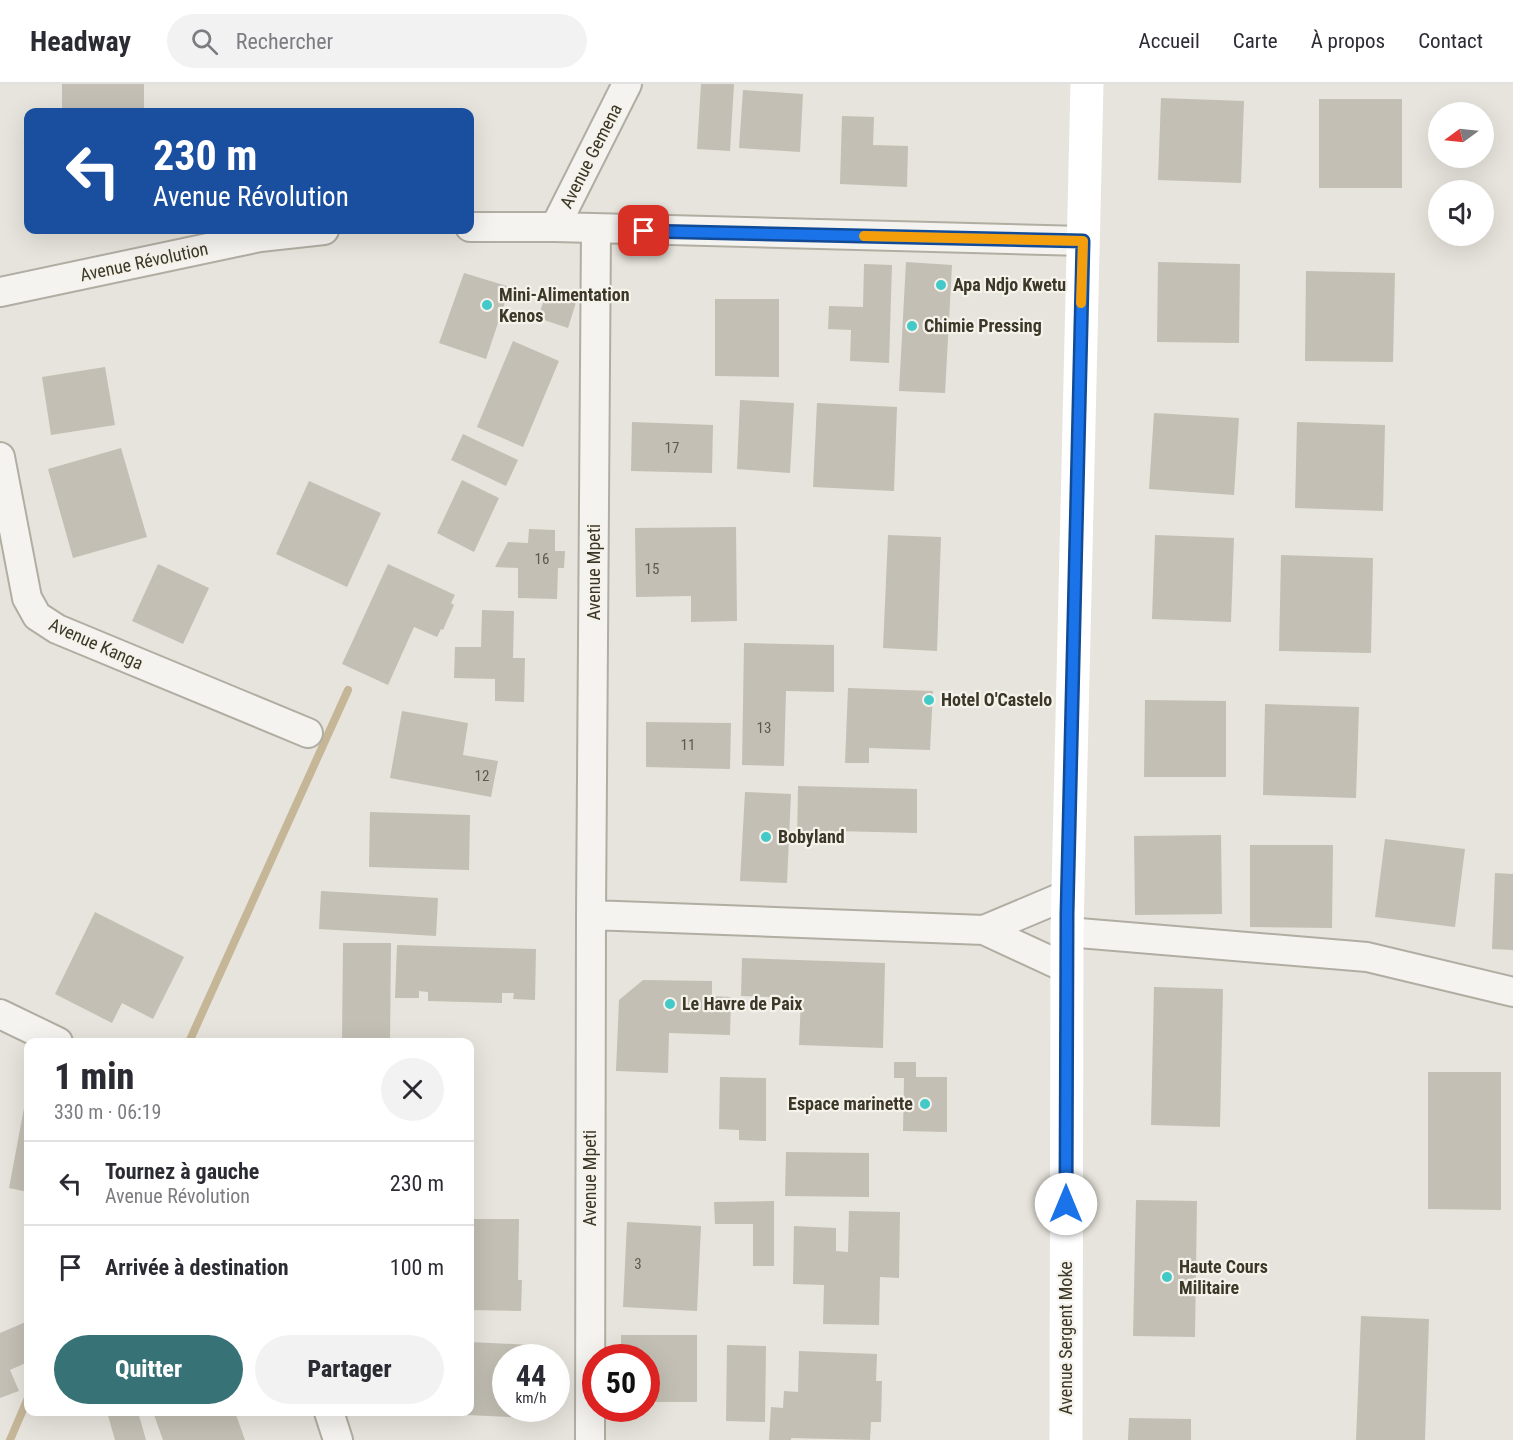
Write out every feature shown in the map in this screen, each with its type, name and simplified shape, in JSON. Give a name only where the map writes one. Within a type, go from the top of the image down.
[{"type":"main road","name":"Avenue Sergent Moke","points":[[1066,1440],[1067,895],[1087,84]]},
{"type":"street","name":"Avenue Gemena","points":[[555,228],[627,84]]},
{"type":"street","points":[[474,227],[1083,241]]},
{"type":"street","name":"Avenue Mpeti","points":[[590,1440],[596,230]]},
{"type":"street","name":"Avenue Révolution","points":[[0,292],[260,237],[287,234]]},
{"type":"street","name":"Avenue Kanga","points":[[0,457],[27,598],[37,616],[57,629],[308,733]]},
{"type":"street","points":[[984,930],[1067,895]]},
{"type":"street","points":[[591,915],[984,930],[1066,968]]},
{"type":"street","points":[[1067,932],[1367,957],[1513,992]]},
{"type":"street","points":[[0,1014],[50,1038]]},
{"type":"street","points":[[330,1416],[338,1440]]},
{"type":"building","points":[[62,84],[144,84],[144,108],[62,108]]},
{"type":"building","points":[[701,84],[734,84],[730,151],[697,149]]},
{"type":"building","points":[[743,90],[803,94],[800,152],[739,148]]},
{"type":"building","points":[[1161,98],[1244,101],[1241,183],[1158,180]]},
{"type":"building","points":[[1319,99],[1402,99],[1402,188],[1319,188]]},
{"type":"building","points":[[842,116],[874,117],[873,145],[908,146],[907,187],[840,184]]},
{"type":"building","points":[[906,262],[952,265],[945,393],[899,391]]},
{"type":"building","points":[[1158,262],[1240,264],[1239,343],[1157,342]]},
{"type":"building","points":[[864,264],[892,265],[889,363],[850,361],[851,330],[828,329],[829,306],[863,307]]},
{"type":"building","points":[[1306,271],[1395,273],[1393,362],[1305,361]]},
{"type":"building","points":[[464,273],[510,287],[486,359],[439,343]]},
{"type":"building","points":[[548,287],[578,296],[568,328],[538,318]]},
{"type":"building","points":[[715,299],[779,299],[779,377],[715,376]]},
{"type":"building","points":[[513,341],[559,361],[523,447],[477,427]]},
{"type":"building","points":[[105,367],[115,425],[51,435],[42,377]]},
{"type":"building","points":[[740,400],[794,403],[790,473],[737,469]]},
{"type":"building","points":[[817,403],[897,407],[894,491],[813,487]]},
{"type":"building","points":[[1154,413],[1239,418],[1234,495],[1149,489]]},
{"type":"building","points":[[632,422],[713,425],[712,473],[631,471]]},
{"type":"building","points":[[1297,422],[1385,425],[1383,511],[1295,508]]},
{"type":"building","points":[[463,434],[518,460],[506,486],[451,460]]},
{"type":"building","points":[[121,448],[147,537],[73,558],[48,469]]},
{"type":"building","points":[[462,480],[499,498],[474,552],[437,533]]},
{"type":"building","points":[[309,481],[381,513],[347,587],[276,554]]},
{"type":"building","points":[[736,527],[737,621],[691,622],[691,596],[636,597],[635,528]]},
{"type":"building","points":[[529,529],[555,530],[555,551],[565,551],[564,568],[558,568],[557,599],[518,598],[518,568],[495,567],[508,542],[528,543]]},
{"type":"building","points":[[888,535],[941,537],[937,651],[883,648]]},
{"type":"building","points":[[1155,535],[1234,538],[1231,622],[1152,619]]},
{"type":"building","points":[[1281,555],[1373,558],[1371,653],[1279,651]]},
{"type":"building","points":[[158,564],[209,588],[183,644],[132,621]]},
{"type":"building","points":[[388,564],[455,595],[451,603],[454,605],[443,630],[441,629],[437,637],[414,627],[388,685],[342,664]]},
{"type":"building","points":[[482,610],[514,611],[513,658],[525,658],[524,702],[495,701],[495,679],[454,678],[455,647],[481,647]]},
{"type":"building","points":[[744,643],[834,645],[834,692],[786,691],[784,766],[742,765]]},
{"type":"building","points":[[848,688],[933,691],[930,750],[869,748],[869,763],[845,763]]},
{"type":"building","points":[[1145,700],[1226,701],[1226,777],[1144,777]]},
{"type":"building","points":[[1265,704],[1359,707],[1356,798],[1263,795]]},
{"type":"building","points":[[402,711],[468,723],[463,755],[498,761],[491,797],[390,778]]},
{"type":"building","points":[[646,722],[731,723],[730,769],[646,767]]},
{"type":"building","points":[[798,786],[917,789],[917,833],[836,831],[836,844],[797,843]]},
{"type":"building","name":"Bobyland","points":[[745,792],[791,794],[787,883],[740,881]]},
{"type":"building","points":[[370,812],[470,815],[469,870],[369,867]]},
{"type":"building","points":[[1221,835],[1222,914],[1135,915],[1134,836]]},
{"type":"building","points":[[1385,839],[1465,849],[1455,927],[1375,917]]},
{"type":"building","points":[[1250,845],[1333,845],[1332,928],[1250,927]]},
{"type":"building","points":[[1495,873],[1513,874],[1513,950],[1492,949]]},
{"type":"building","points":[[321,891],[438,898],[436,936],[319,929]]},
{"type":"building","points":[[95,912],[184,957],[153,1019],[122,1003],[112,1023],[55,994]]},
{"type":"building","points":[[343,943],[391,943],[390,1038],[342,1038]]},
{"type":"building","points":[[397,945],[536,949],[535,1000],[513,999],[514,993],[502,993],[502,1003],[428,1001],[428,992],[419,991],[419,998],[395,998]]},
{"type":"building","points":[[742,958],[885,963],[883,1048],[799,1045],[801,998],[741,996]]},
{"type":"building","points":[[643,980],[712,981],[712,996],[731,997],[730,1035],[669,1033],[668,1073],[616,1071],[619,1000]]},
{"type":"building","points":[[1154,987],[1223,989],[1220,1127],[1151,1125]]},
{"type":"building","name":"Espace marinette","points":[[894,1062],[916,1062],[916,1077],[947,1077],[947,1132],[903,1131],[904,1078],[894,1078]]},
{"type":"building","points":[[1428,1072],[1501,1072],[1501,1210],[1428,1209]]},
{"type":"building","points":[[720,1077],[766,1078],[766,1141],[739,1140],[739,1130],[719,1129]]},
{"type":"building","points":[[24,1108],[24,1191],[9,1188]]},
{"type":"building","points":[[786,1152],[869,1153],[869,1197],[785,1196]]},
{"type":"building","points":[[1136,1200],[1197,1201],[1195,1337],[1133,1336]]},
{"type":"building","points":[[774,1201],[774,1266],[753,1266],[753,1224],[715,1224],[714,1202]]},
{"type":"building","points":[[849,1211],[900,1212],[899,1278],[880,1277],[879,1325],[823,1324],[824,1285],[793,1284],[794,1226],[836,1228],[836,1251],[848,1252]]},
{"type":"building","points":[[474,1219],[519,1219],[518,1280],[522,1280],[521,1311],[474,1310]]},
{"type":"building","points":[[627,1222],[701,1226],[697,1311],[623,1307]]},
{"type":"building","points":[[1361,1316],[1429,1319],[1425,1440],[1356,1440]]},
{"type":"building","points":[[24,1323],[24,1364],[10,1370],[19,1391],[0,1398],[0,1333]]},
{"type":"building","points":[[621,1335],[697,1335],[697,1402],[660,1402],[660,1344],[621,1344]]},
{"type":"building","points":[[474,1342],[511,1344],[492,1344],[492,1416],[474,1415]]},
{"type":"building","points":[[727,1345],[766,1346],[765,1422],[726,1421]]},
{"type":"building","points":[[799,1351],[877,1354],[876,1381],[882,1381],[881,1422],[871,1422],[870,1440],[791,1438],[791,1440],[769,1440],[771,1407],[783,1408],[784,1391],[798,1392]]},
{"type":"building","points":[[108,1416],[139,1416],[146,1440],[115,1440]]},
{"type":"building","points":[[154,1416],[236,1416],[245,1440],[163,1440]]},
{"type":"building","points":[[1129,1418],[1191,1419],[1191,1440],[1128,1440]]},
{"type":"waterway","points":[[191,1038],[348,690]]},
{"type":"waterway","points":[[10,1440],[24,1407]]},
{"type":"slow traffic","points":[[864,236],[1083,241],[1081,303]]},
{"type":"place","name":"Apa Ndjo Kwetu","points":[[941,285]]},
{"type":"place","name":"Mini-Alimentation Kenos","points":[[487,305]]},
{"type":"place","name":"Chimie Pressing","points":[[912,326]]},
{"type":"place","name":"Hotel O'Castelo","points":[[929,700]]},
{"type":"place","name":"Bobyland","points":[[766,837]]},
{"type":"place","name":"Le Havre de Paix","points":[[670,1004]]},
{"type":"place","name":"Espace marinette","points":[[925,1104]]},
{"type":"place","name":"Haute Cours Militaire","points":[[1167,1277]]},
{"type":"route","points":[[644,231],[1083,241],[1066,968],[1066,1204]]}]
